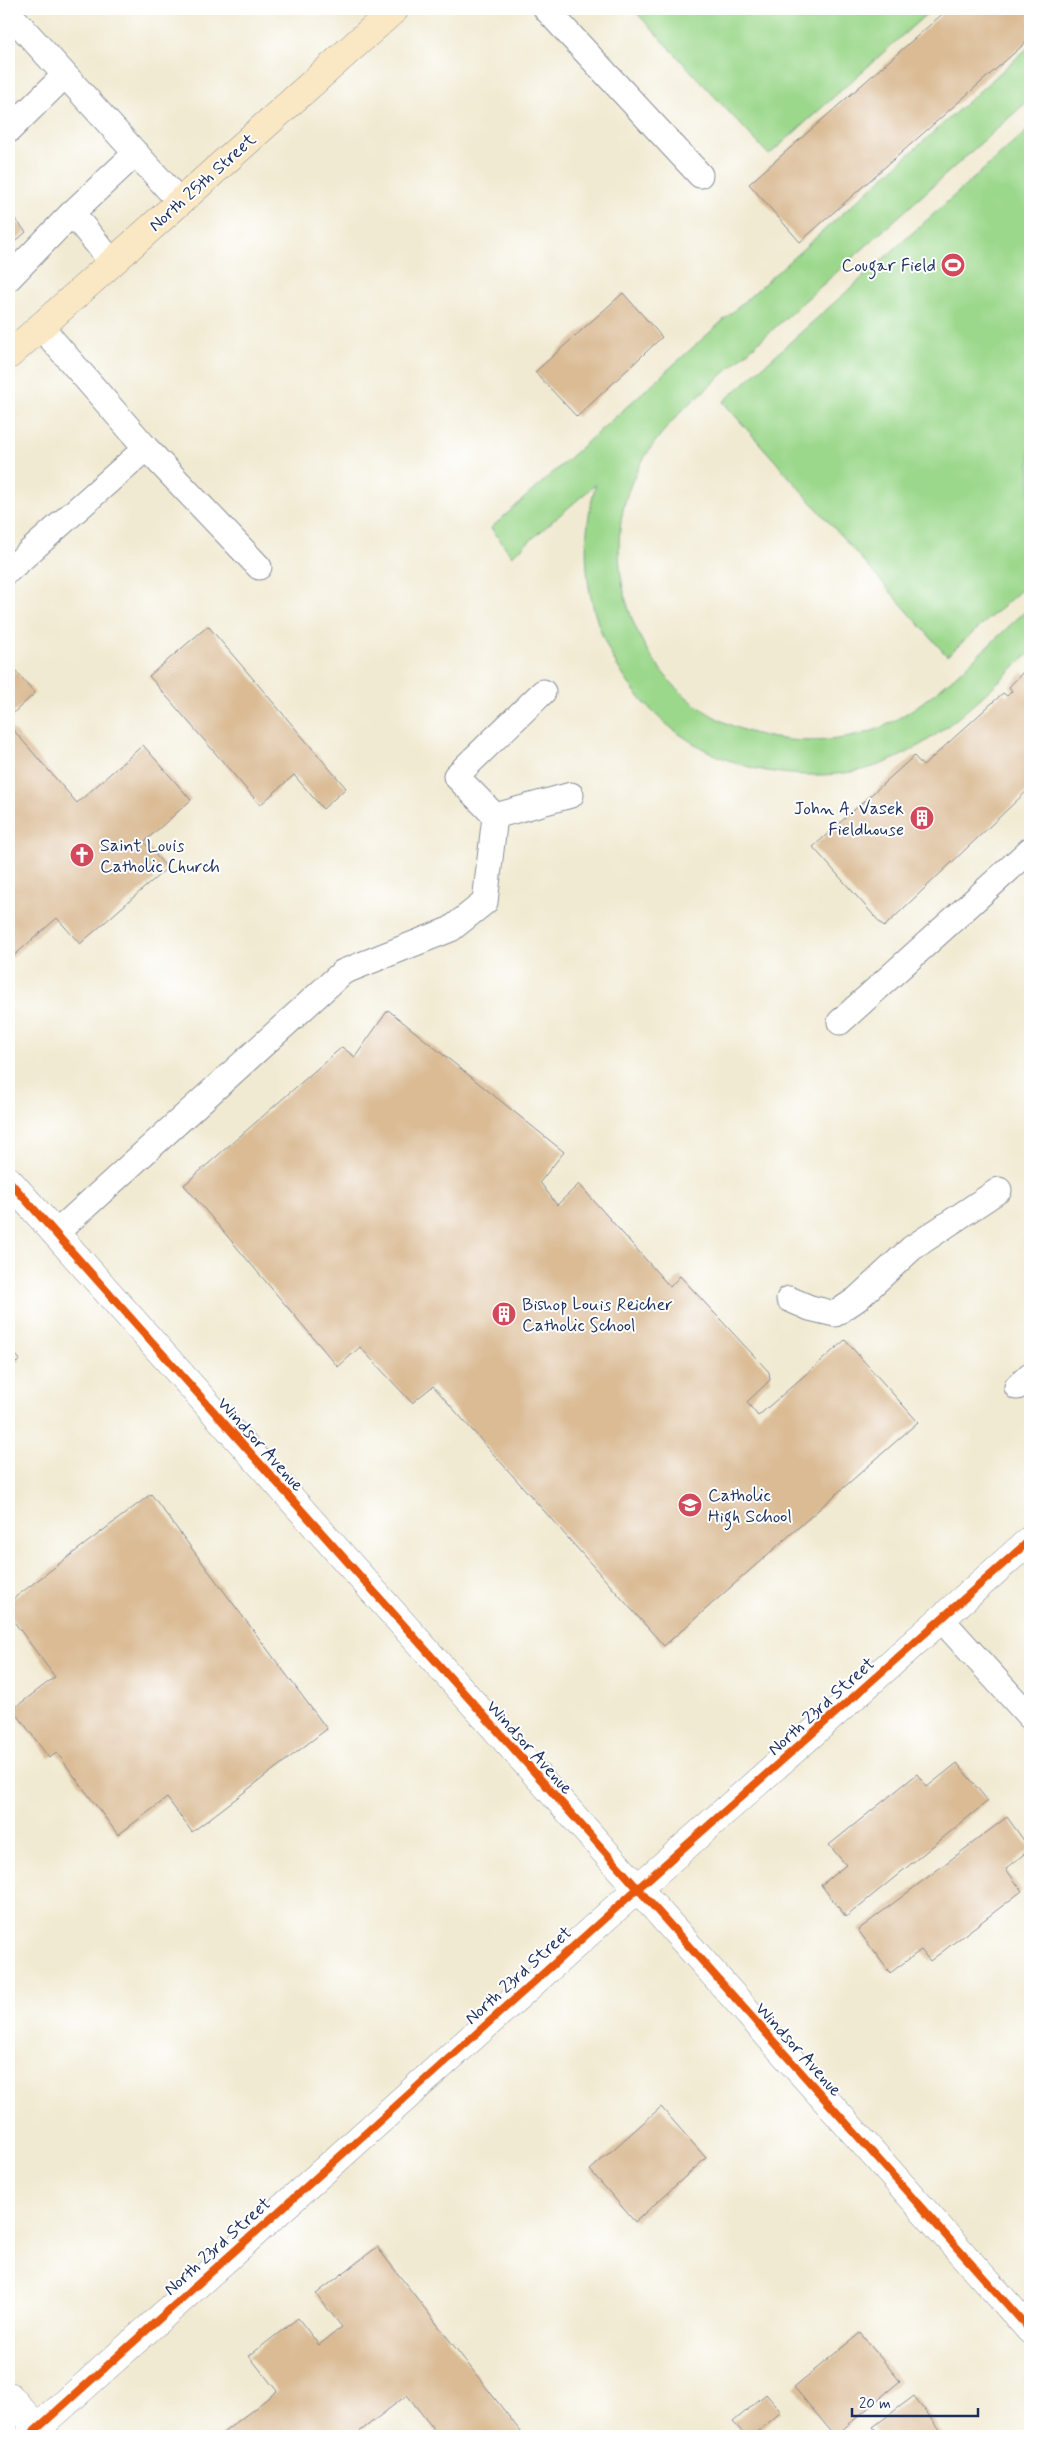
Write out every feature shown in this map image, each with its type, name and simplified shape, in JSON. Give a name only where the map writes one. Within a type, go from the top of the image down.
[{"type":"main road","name":"North 25th Street","points":[[9,355],[395,9]]},
{"type":"street","name":"Windsor Avenue","points":[[9,1182],[636,1890],[1030,2330]]},
{"type":"street","name":"North 23rd Street","points":[[37,2434],[636,1890],[1030,1540]]},
{"type":"street","points":[[9,2396],[37,2434]]},
{"type":"lane","points":[[546,9],[700,175]]},
{"type":"lane","points":[[9,13],[180,202]]},
{"type":"lane","points":[[9,130],[65,75]]},
{"type":"lane","points":[[11,272],[136,153]]},
{"type":"lane","points":[[72,213],[112,262]]},
{"type":"lane","points":[[41,326],[146,448],[259,567]]},
{"type":"lane","points":[[9,570],[146,448]]},
{"type":"lane","points":[[495,816],[456,776],[543,692]]},
{"type":"lane","points":[[495,816],[571,795]]},
{"type":"lane","points":[[55,1234],[343,972],[451,929],[485,902],[495,816]]},
{"type":"lane","points":[[840,1022],[1030,850]]},
{"type":"lane","points":[[789,1299],[810,1308],[835,1314],[857,1299],[912,1248],[999,1190]]},
{"type":"lane","points":[[941,1619],[1030,1717]]},
{"type":"green space","points":[[633,9],[932,9],[769,155]]},
{"type":"green space","points":[[1030,46],[1030,99],[685,408],[658,438],[636,472],[626,498],[620,530],[620,563],[625,595],[635,626],[650,654],[669,680],[693,702],[720,720],[754,734],[772,738],[809,741],[827,740],[863,734],[884,726],[929,698],[1030,607],[1030,653],[977,701],[939,732],[919,746],[876,766],[836,774],[794,774],[767,771],[720,757],[679,734],[644,703],[617,666],[598,624],[588,579],[587,532],[596,484],[512,556],[491,528]]},
{"type":"green space","name":"Cougar Field","points":[[1030,128],[1030,582],[947,656],[723,402]]},
{"type":"building","points":[[948,9],[1030,9],[1030,39],[800,242],[749,184]]},
{"type":"building","points":[[9,212],[26,232],[9,247]]},
{"type":"building","points":[[623,293],[662,337],[577,417],[535,372]]},
{"type":"building","points":[[208,626],[346,788],[323,809],[294,775],[260,805],[149,676]]},
{"type":"building","points":[[9,663],[35,693],[9,717]]},
{"type":"building","name":"John A. Vasek Fieldhouse","points":[[1030,671],[1030,788],[884,927],[813,847],[914,756],[923,766],[1003,693],[1007,696],[1012,691],[1009,687],[1023,672],[1026,675]]},
{"type":"building","name":"Saint Louis Catholic Church","points":[[9,725],[77,803],[143,745],[191,800],[144,842],[167,868],[80,944],[57,918],[9,960]]},
{"type":"building","name":"Bishop Louis Reicher Catholic School","points":[[388,1010],[564,1152],[540,1182],[557,1205],[579,1184],[670,1287],[680,1276],[769,1372],[770,1380],[747,1402],[758,1416],[845,1340],[918,1422],[664,1646],[433,1386],[412,1403],[360,1347],[338,1367],[184,1185],[342,1047],[355,1057]]},
{"type":"building","points":[[9,1346],[20,1360],[9,1368]]},
{"type":"building","points":[[151,1494],[327,1729],[192,1832],[167,1798],[118,1835],[57,1753],[49,1758],[13,1709],[55,1677],[9,1615],[9,1602]]},
{"type":"building","points":[[957,1763],[988,1801],[846,1917],[821,1885],[846,1865],[829,1845],[917,1774],[927,1787]]},
{"type":"building","points":[[1007,1817],[1030,1849],[1006,1869],[1022,1891],[930,1961],[921,1950],[890,1973],[858,1930]]},
{"type":"building","points":[[661,2107],[706,2158],[635,2222],[590,2170]]},
{"type":"building","points":[[377,2247],[524,2436],[439,2436],[407,2395],[354,2436],[219,2436],[277,2391],[249,2356],[298,2318],[319,2345],[342,2327],[316,2294]]},
{"type":"building","points":[[860,2333],[900,2381],[835,2436],[794,2387]]},
{"type":"building","points":[[766,2394],[781,2412],[753,2436],[746,2436],[733,2422]]},
{"type":"building","points":[[914,2396],[945,2436],[880,2436],[873,2427]]},
{"type":"cycle path","points":[[9,1181],[1030,2330]]},
{"type":"cycle path","points":[[29,2436],[636,1890],[1030,1540]]},
{"type":"place","name":"Cougar Field","points":[[953,265]]},
{"type":"place","name":"John A. Vasek Fieldhouse","points":[[922,818]]},
{"type":"place","name":"Saint Louis Catholic Church","points":[[82,855]]},
{"type":"place","name":"Bishop Louis Reicher Catholic School","points":[[504,1314]]},
{"type":"place","name":"Catholic High School","points":[[690,1505]]}]
